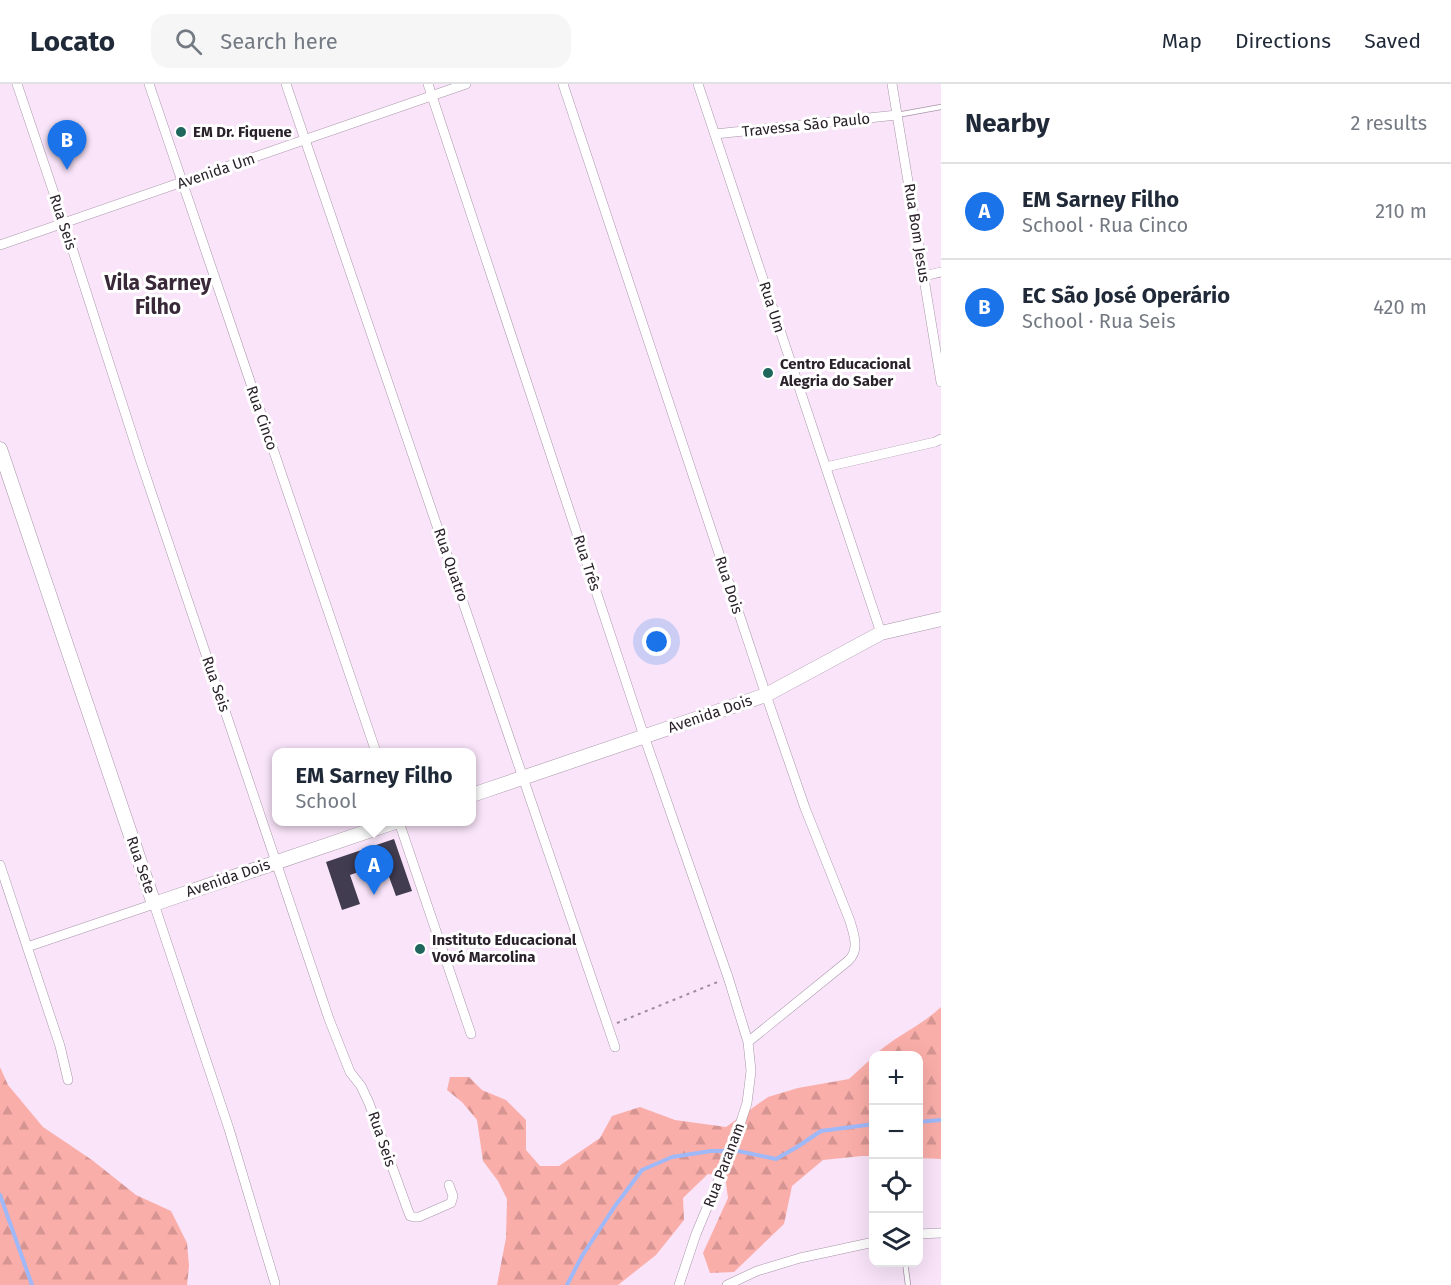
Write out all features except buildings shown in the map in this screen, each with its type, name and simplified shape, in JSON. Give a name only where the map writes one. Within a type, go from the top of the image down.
[{"type":"street","name":"Rua Seis","points":[[17,84],[141,462],[339,1045],[350,1072],[361,1086],[369,1103],[410,1216],[419,1217],[451,1203],[453,1196],[449,1185]]},
{"type":"street","name":"Rua Cinco","points":[[149,84],[374,748]]},
{"type":"street","name":"Rua Quatro","points":[[286,84],[615,1047]]},
{"type":"street","name":"Rua Três","points":[[428,84],[748,1042]]},
{"type":"street","name":"Avenida Um","points":[[0,245],[466,84]]},
{"type":"street","name":"Rua Dois","points":[[563,84],[766,694],[805,808],[854,938],[855,951],[848,961],[748,1042]]},
{"type":"street","name":"Rua Um","points":[[698,84],[881,633]]},
{"type":"street","name":"Rua Bom Jesus","points":[[892,84],[941,382]]},
{"type":"street","name":"Travessa São Paulo","points":[[715,134],[897,115]]},
{"type":"street","points":[[924,276],[941,272]]},
{"type":"street","points":[[826,467],[941,439]]},
{"type":"street","name":"Rua Sete","points":[[0,449],[229,1129],[275,1283]]},
{"type":"street","name":"Avenida Dois","points":[[476,793],[766,694],[881,633],[941,619]]},
{"type":"street","name":"Avenida Dois","points":[[27,947],[385,826]]},
{"type":"street","points":[[398,826],[471,1034]]},
{"type":"street","points":[[0,865],[62,1053],[68,1080]]},
{"type":"street","name":"Rua Paranam","points":[[679,1285],[696,1234],[728,1159],[747,1103],[751,1071],[748,1042]]},
{"type":"street","points":[[923,1234],[941,1233]]},
{"type":"street","points":[[727,1285],[757,1271],[800,1258],[869,1243]]},
{"type":"lane","points":[[897,115],[941,107]]},
{"type":"lane","points":[[906,1267],[908,1285]]},
{"type":"path","points":[[609,1027],[728,977]]},
{"type":"green space","points":[[941,1007],[941,1159],[923,1158],[923,1051],[880,1051]]},
{"type":"green space","points":[[869,1061],[869,1156],[823,1160],[792,1186],[784,1224],[734,1272],[710,1273],[703,1253],[728,1198],[725,1176],[708,1174],[683,1198],[684,1220],[656,1255],[618,1285],[497,1285],[506,1238],[507,1199],[498,1181],[483,1161],[477,1120],[462,1102],[447,1090],[450,1077],[469,1077],[482,1090],[506,1100],[526,1120],[526,1150],[540,1166],[559,1166],[600,1138],[612,1116],[640,1107],[675,1120],[726,1127],[768,1097],[798,1088],[849,1079]]},
{"type":"green space","points":[[0,1067],[8,1085],[43,1127],[92,1160],[136,1195],[171,1211],[187,1243],[189,1266],[187,1285],[0,1285]]},
{"type":"waterway","points":[[923,1122],[941,1120]]},
{"type":"waterway","points":[[567,1285],[582,1256],[642,1170],[672,1157],[711,1151],[738,1151],[776,1159],[821,1131],[869,1125]]},
{"type":"waterway","points":[[0,1195],[32,1285]]},
{"type":"place","name":"EM Dr. Fiquene","points":[[181,132]]},
{"type":"place","name":"EC São José Operário","points":[[67,170]]},
{"type":"place","name":"Centro Educacional Alegria do Saber","points":[[768,373]]},
{"type":"place","name":"EM Sarney Filho","points":[[374,895]]},
{"type":"place","name":"Instituto Educacional Vovó Marcolina","points":[[420,949]]},
{"type":"district","name":"Vila Sarney Filho","points":[[158,295]]}]
